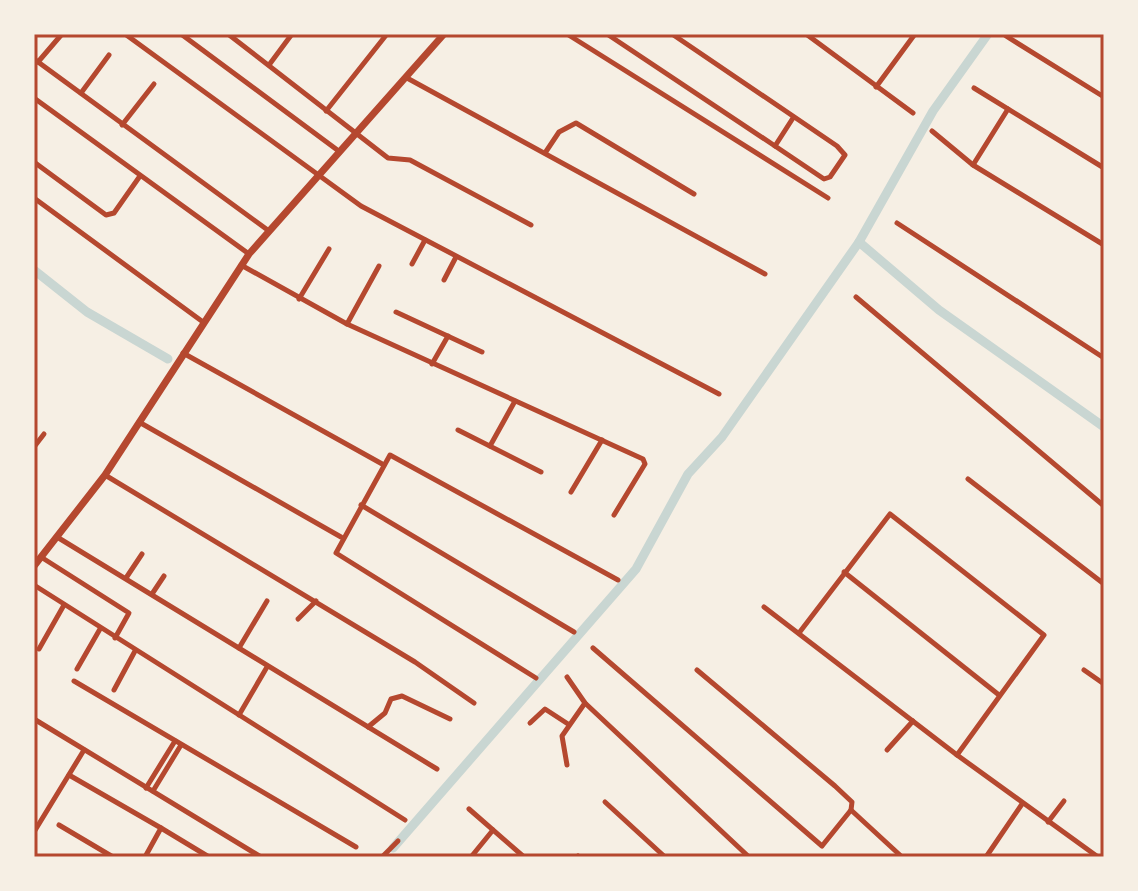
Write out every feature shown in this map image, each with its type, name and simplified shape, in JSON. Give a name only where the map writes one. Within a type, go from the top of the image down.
[{"type":"street","points":[[62,34],[36,61],[269,231]]},
{"type":"street","points":[[125,34],[361,206],[719,394]]},
{"type":"street","points":[[181,34],[340,152]]},
{"type":"street","points":[[228,34],[388,158],[410,160],[531,225]]},
{"type":"street","points":[[269,65],[292,34]]},
{"type":"street","points":[[326,111],[387,34]]},
{"type":"street","points":[[34,566],[105,475],[249,254],[444,34]]},
{"type":"street","points":[[567,34],[828,198]]},
{"type":"street","points":[[607,34],[826,179],[845,155],[837,146],[672,34]]},
{"type":"street","points":[[806,34],[913,113]]},
{"type":"street","points":[[876,87],[915,34]]},
{"type":"street","points":[[1006,36],[1104,97]]},
{"type":"street","points":[[81,93],[109,55]]},
{"type":"street","points":[[407,78],[765,274]]},
{"type":"street","points":[[122,125],[154,84]]},
{"type":"street","points":[[974,88],[1104,168]]},
{"type":"street","points":[[34,98],[249,254]]},
{"type":"street","points":[[973,165],[1008,109]]},
{"type":"street","points":[[775,146],[793,118]]},
{"type":"street","points":[[545,153],[559,132],[576,123],[694,194]]},
{"type":"street","points":[[932,131],[973,165],[1104,245]]},
{"type":"street","points":[[34,162],[106,215],[114,213],[140,176]]},
{"type":"street","points":[[34,198],[203,322]]},
{"type":"street","points":[[897,223],[1104,358]]},
{"type":"street","points":[[412,264],[425,240]]},
{"type":"street","points":[[299,299],[329,249]]},
{"type":"street","points":[[444,280],[456,257]]},
{"type":"street","points":[[241,265],[347,324],[645,461],[614,515]]},
{"type":"street","points":[[347,324],[379,266]]},
{"type":"street","points":[[856,297],[1104,506]]},
{"type":"street","points":[[396,312],[482,352]]},
{"type":"street","points":[[432,364],[448,336]]},
{"type":"street","points":[[183,353],[384,465]]},
{"type":"street","points":[[490,446],[515,401]]},
{"type":"street","points":[[139,422],[341,537]]},
{"type":"street","points":[[458,430],[541,472]]},
{"type":"street","points":[[34,447],[44,434]]},
{"type":"street","points":[[571,492],[602,440]]},
{"type":"street","points":[[536,678],[340,557],[335,551],[390,455],[618,580]]},
{"type":"street","points":[[105,475],[316,601],[474,703]]},
{"type":"street","points":[[968,479],[1104,584]]},
{"type":"street","points":[[361,505],[574,632]]},
{"type":"street","points":[[799,633],[890,514],[1044,635],[957,755]]},
{"type":"street","points":[[57,537],[437,769]]},
{"type":"street","points":[[126,578],[142,554]]},
{"type":"street","points":[[41,557],[129,613],[115,638]]},
{"type":"street","points":[[844,572],[999,695]]},
{"type":"street","points":[[152,594],[164,576]]},
{"type":"street","points":[[34,585],[405,820]]},
{"type":"street","points":[[239,648],[267,601]]},
{"type":"street","points":[[298,619],[316,601]]},
{"type":"street","points":[[39,649],[64,605]]},
{"type":"street","points":[[764,607],[1022,804],[1098,857]]},
{"type":"street","points":[[77,669],[100,629]]},
{"type":"street","points":[[593,648],[822,846],[851,810],[852,802],[697,670]]},
{"type":"street","points":[[114,690],[135,651]]},
{"type":"street","points":[[239,715],[267,667]]},
{"type":"street","points":[[1084,670],[1104,684]]},
{"type":"street","points":[[567,677],[585,703],[749,857]]},
{"type":"street","points":[[74,681],[356,847]]},
{"type":"street","points":[[368,727],[385,713],[391,699],[402,696],[450,719]]},
{"type":"street","points":[[567,765],[561,747],[568,724],[585,703]]},
{"type":"street","points":[[530,723],[545,709],[568,724]]},
{"type":"street","points":[[34,719],[261,857]]},
{"type":"street","points":[[887,750],[913,721]]},
{"type":"street","points":[[149,790],[178,743]]},
{"type":"street","points":[[34,832],[84,750]]},
{"type":"street","points":[[69,775],[209,857]]},
{"type":"street","points":[[1048,822],[1064,801]]},
{"type":"street","points":[[605,802],[665,857]]},
{"type":"street","points":[[986,857],[1022,804]]},
{"type":"street","points":[[469,809],[524,857]]},
{"type":"street","points":[[851,810],[902,857]]},
{"type":"street","points":[[59,825],[113,857]]},
{"type":"street","points":[[145,857],[161,828]]},
{"type":"street","points":[[471,857],[493,830]]},
{"type":"street","points":[[382,857],[398,841]]},
{"type":"waterway","points":[[393,848],[636,569],[688,474],[722,437],[859,242],[933,111],[988,34]]},
{"type":"waterway","points":[[859,242],[939,310],[1104,427]]},
{"type":"waterway","points":[[34,270],[87,312],[168,359]]}]
